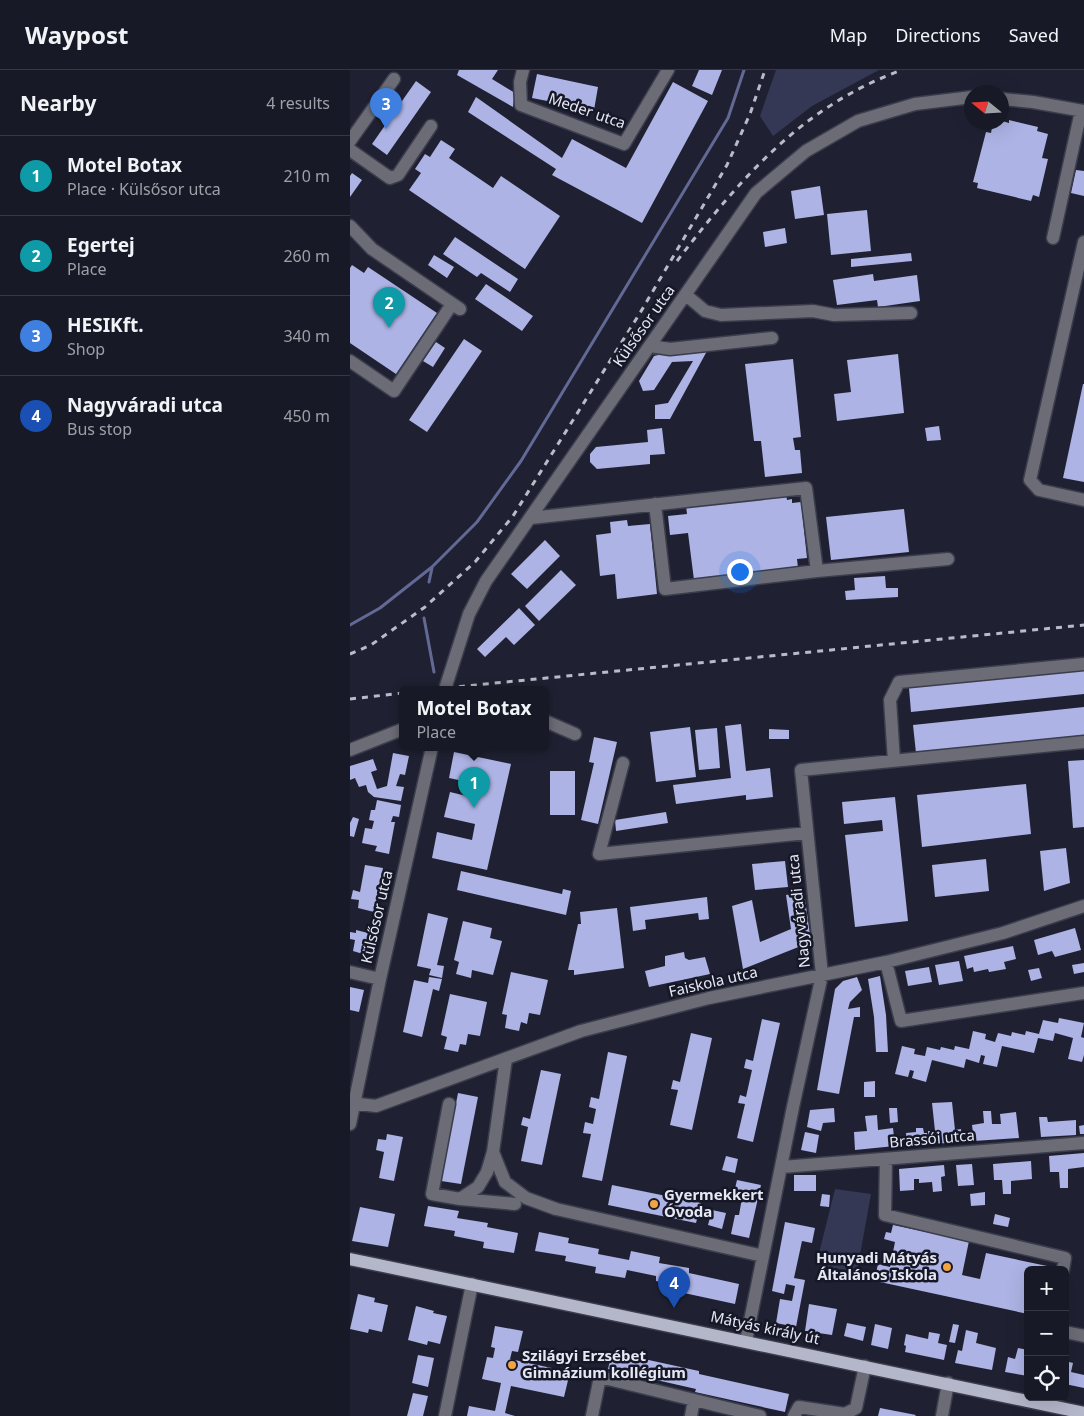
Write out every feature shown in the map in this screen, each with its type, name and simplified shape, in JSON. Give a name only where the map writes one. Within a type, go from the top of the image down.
[{"type":"main road","name":"Mátyás király út","points":[[350,1259],[1084,1413]]},
{"type":"street","name":"Meder utca","points":[[523,70],[520,82],[521,105],[624,144],[668,70]]},
{"type":"street","points":[[350,141],[394,79]]},
{"type":"street","name":"Külsősor utca","points":[[446,686],[474,606],[486,581],[756,194],[806,151],[858,121],[915,104],[964,98]]},
{"type":"street","points":[[1009,100],[1083,111],[1078,150],[1053,238]]},
{"type":"street","points":[[350,150],[390,178],[398,175],[430,126]]},
{"type":"street","points":[[350,361],[394,391],[456,306],[372,249],[351,228]]},
{"type":"street","points":[[1084,242],[1030,480],[1039,490],[1084,500]]},
{"type":"street","points":[[686,295],[705,311],[721,315],[813,311],[834,315],[911,313]]},
{"type":"street","points":[[650,346],[670,349],[772,338]]},
{"type":"street","points":[[531,518],[806,488],[817,571]]},
{"type":"street","points":[[655,504],[665,589],[817,571],[948,559]]},
{"type":"street","points":[[1084,664],[899,682],[890,700],[894,761],[1084,742]]},
{"type":"street","points":[[549,723],[575,734]]},
{"type":"street","points":[[350,750],[399,732]]},
{"type":"street","name":"Külsősor utca","points":[[350,1124],[352,1104],[431,751]]},
{"type":"street","name":"Nagyváradi utca","points":[[746,1341],[822,975],[801,770],[894,761]]},
{"type":"street","points":[[623,763],[599,854],[807,833]]},
{"type":"street","name":"Faiskola utca","points":[[352,1104],[376,1106],[581,1031],[709,998],[886,962],[1003,933],[1084,906]]},
{"type":"street","points":[[886,962],[901,1022],[1084,993]]},
{"type":"street","points":[[350,972],[380,979]]},
{"type":"street","points":[[460,1199],[478,1187],[487,1172],[493,1152],[506,1059]]},
{"type":"street","points":[[449,1104],[432,1194],[460,1199],[515,1204]]},
{"type":"street","name":"Brassói utca","points":[[782,1167],[1084,1143]]},
{"type":"street","points":[[493,1152],[505,1182],[526,1198],[556,1208],[763,1256]]},
{"type":"street","points":[[886,1159],[885,1215],[1066,1258],[1064,1266]]},
{"type":"street","points":[[445,1416],[472,1284]]},
{"type":"street","points":[[1069,1333],[1084,1336]]},
{"type":"street","points":[[794,1416],[799,1408],[845,1414],[856,1408],[865,1366]]},
{"type":"street","points":[[594,1416],[600,1377],[760,1416]]},
{"type":"street","points":[[942,1416],[948,1383]]},
{"type":"street","points":[[691,1416],[694,1400]]},
{"type":"shaded area","points":[[776,70],[879,70],[812,106],[773,136],[760,116]]},
{"type":"shaded area","points":[[835,1189],[871,1194],[857,1272],[816,1265]]},
{"type":"building","points":[[459,70],[498,70],[492,79],[515,93],[513,107],[457,75]]},
{"type":"building","points":[[699,70],[722,70],[712,95],[692,86]]},
{"type":"building","points":[[537,74],[598,87],[594,110],[532,98]]},
{"type":"building","points":[[416,81],[431,92],[387,155],[372,144]]},
{"type":"building","points":[[673,82],[708,101],[642,223],[552,175],[556,169],[468,112],[476,97],[562,158],[572,139],[626,168]]},
{"type":"building","points":[[1009,120],[1038,127],[1037,131],[1048,134],[1042,158],[1048,159],[1039,197],[1033,195],[1031,201],[977,188],[978,183],[973,182],[986,132],[991,133],[992,130],[1009,130]]},
{"type":"building","points":[[441,140],[455,149],[449,158],[493,188],[501,176],[560,216],[525,269],[409,190],[421,173],[415,169],[425,154],[430,157]]},
{"type":"building","points":[[1076,170],[1084,171],[1084,196],[1071,193]]},
{"type":"building","points":[[352,173],[362,180],[350,197],[350,176]]},
{"type":"building","points":[[820,186],[824,215],[795,219],[791,191]]},
{"type":"building","points":[[867,210],[871,251],[831,255],[827,214]]},
{"type":"building","points":[[785,228],[787,243],[765,247],[763,232]]},
{"type":"building","points":[[455,237],[518,279],[510,292],[481,273],[477,277],[443,254]]},
{"type":"building","points":[[911,253],[912,261],[851,267],[851,259]]},
{"type":"building","points":[[434,255],[454,267],[447,278],[428,265]]},
{"type":"building","points":[[352,265],[364,273],[368,267],[437,313],[396,374],[350,343],[350,268]]},
{"type":"building","points":[[873,274],[874,281],[917,275],[920,301],[878,307],[877,300],[837,305],[833,280]]},
{"type":"building","points":[[486,284],[533,316],[522,331],[475,299]]},
{"type":"building","points":[[464,339],[482,351],[427,432],[409,420]]},
{"type":"building","points":[[436,342],[445,348],[433,367],[423,361]]},
{"type":"building","points":[[707,351],[670,419],[655,419],[655,405],[668,403],[693,361],[672,362],[654,390],[643,391],[639,381],[654,356],[667,353]]},
{"type":"building","points":[[898,354],[904,413],[837,421],[834,394],[851,392],[847,360]]},
{"type":"building","points":[[793,359],[801,437],[793,438],[795,450],[800,450],[802,473],[765,477],[761,441],[754,441],[745,364]]},
{"type":"building","points":[[1084,384],[1084,482],[1063,478]]},
{"type":"building","points":[[939,426],[941,440],[927,441],[925,428]]},
{"type":"building","points":[[662,428],[665,454],[650,455],[650,464],[597,469],[590,462],[590,454],[596,447],[648,442],[647,430]]},
{"type":"building","points":[[786,494],[787,500],[792,499],[792,503],[801,502],[807,558],[797,559],[798,568],[694,580],[688,533],[670,535],[668,516],[687,514],[686,506]]},
{"type":"building","points":[[904,509],[909,552],[831,560],[826,517]]},
{"type":"building","points":[[627,520],[628,526],[650,524],[657,594],[617,599],[615,574],[600,576],[596,535],[611,533],[610,522]]},
{"type":"building","points":[[545,540],[560,556],[527,589],[511,574]]},
{"type":"building","points":[[561,570],[576,585],[539,621],[525,606]]},
{"type":"building","points":[[885,576],[886,588],[898,588],[898,597],[846,600],[845,591],[855,590],[854,578]]},
{"type":"building","points":[[519,608],[535,625],[514,645],[506,637],[485,657],[477,649]]},
{"type":"building","points":[[1084,669],[1084,694],[911,712],[909,688]]},
{"type":"building","points":[[1084,707],[1084,735],[916,753],[913,725]]},
{"type":"building","points":[[741,724],[746,771],[770,768],[773,797],[746,800],[746,795],[676,804],[673,785],[731,778],[725,726]]},
{"type":"building","points":[[690,727],[696,777],[656,782],[650,732]]},
{"type":"building","points":[[717,728],[720,768],[699,770],[695,730]]},
{"type":"building","points":[[769,729],[789,730],[789,739],[769,739]]},
{"type":"building","points":[[594,737],[617,742],[598,824],[581,820],[594,763],[589,762]]},
{"type":"building","points":[[454,752],[511,764],[487,870],[432,858],[437,832],[472,840],[475,824],[444,817],[450,792],[479,799],[482,785],[449,778]]},
{"type":"building","points":[[393,753],[409,756],[405,775],[400,774],[396,786],[404,787],[401,801],[374,797],[368,792],[366,785],[359,787],[355,778],[350,780],[350,766],[373,759],[377,770],[371,772],[377,789],[387,786]]},
{"type":"building","points":[[1084,760],[1084,827],[1073,828],[1068,761]]},
{"type":"building","points":[[550,771],[575,771],[575,815],[550,815]]},
{"type":"building","points":[[1026,784],[1031,834],[922,847],[917,795]]},
{"type":"building","points":[[895,797],[908,921],[855,927],[845,835],[883,831],[882,820],[844,824],[842,802]]},
{"type":"building","points":[[377,800],[401,805],[399,817],[393,816],[391,822],[395,822],[389,854],[375,851],[377,846],[362,843],[365,828],[372,829],[374,821],[369,820],[371,810],[375,810]]},
{"type":"building","points":[[666,812],[668,823],[616,831],[615,820]]},
{"type":"building","points":[[353,817],[359,819],[354,837],[350,836],[350,823]]},
{"type":"building","points":[[1066,848],[1070,883],[1044,891],[1040,851]]},
{"type":"building","points":[[986,859],[989,891],[935,897],[932,865]]},
{"type":"building","points":[[785,861],[788,887],[755,890],[752,864]]},
{"type":"building","points":[[365,865],[383,868],[374,912],[358,908],[359,900],[351,899],[353,890],[360,892]]},
{"type":"building","points":[[461,871],[562,894],[563,889],[571,891],[566,915],[457,890]]},
{"type":"building","points":[[804,892],[811,942],[743,969],[732,906],[752,900],[760,942],[791,929],[786,895]]},
{"type":"building","points":[[707,897],[709,919],[699,920],[698,913],[645,920],[646,929],[633,931],[630,907]]},
{"type":"building","points":[[617,908],[624,968],[574,975],[574,970],[568,970],[578,924],[581,924],[580,912]]},
{"type":"building","points":[[428,913],[448,918],[437,965],[444,966],[442,978],[429,975],[431,969],[417,966]]},
{"type":"building","points":[[463,921],[492,928],[490,938],[502,941],[493,975],[472,970],[471,978],[456,974],[459,962],[454,960]]},
{"type":"building","points":[[1075,928],[1081,950],[1055,957],[1052,951],[1038,955],[1034,940]]},
{"type":"building","points":[[356,930],[372,934],[368,950],[364,949],[363,954],[353,951],[355,940],[350,939],[350,932],[356,933]]},
{"type":"building","points":[[1013,946],[1016,959],[1004,962],[1006,969],[989,972],[988,969],[974,972],[973,967],[967,969],[964,956]]},
{"type":"building","points":[[684,952],[685,958],[689,960],[705,957],[710,974],[649,987],[645,971],[665,966],[665,956]]},
{"type":"building","points":[[959,961],[963,981],[939,985],[935,965]]},
{"type":"building","points":[[1084,963],[1084,972],[1074,974],[1072,965]]},
{"type":"building","points":[[929,967],[932,982],[908,986],[905,971]]},
{"type":"building","points":[[1039,968],[1042,978],[1031,981],[1028,970]]},
{"type":"building","points":[[511,972],[548,980],[540,1015],[529,1013],[527,1024],[521,1022],[519,1031],[505,1028],[507,1015],[502,1014]]},
{"type":"building","points":[[880,976],[886,1015],[888,1052],[876,1052],[874,1017],[868,979]]},
{"type":"building","points":[[429,977],[442,979],[439,991],[433,989],[422,1037],[403,1032],[414,980],[428,983]]},
{"type":"building","points":[[857,977],[862,990],[850,1002],[848,1009],[860,1007],[860,1017],[854,1017],[839,1094],[817,1090],[835,989],[843,981]]},
{"type":"building","points":[[350,987],[364,990],[359,1012],[350,1010]]},
{"type":"building","points":[[450,994],[487,1002],[480,1036],[468,1034],[466,1045],[460,1044],[458,1052],[444,1049],[447,1037],[441,1035]]},
{"type":"building","points":[[1059,1018],[1084,1023],[1081,1037],[1084,1038],[1082,1062],[1068,1059],[1073,1038],[1055,1033],[1053,1041],[1038,1038],[1034,1053],[1002,1046],[997,1067],[983,1064],[985,1056],[981,1055],[979,1063],[966,1059],[964,1068],[932,1060],[926,1082],[912,1078],[914,1071],[910,1070],[908,1077],[895,1074],[902,1046],[915,1049],[914,1054],[925,1056],[927,1047],[940,1050],[941,1047],[954,1050],[955,1046],[969,1049],[973,1031],[986,1034],[985,1039],[995,1042],[998,1033],[1011,1036],[1012,1032],[1025,1035],[1026,1031],[1039,1034],[1043,1020],[1058,1023]]},
{"type":"building","points":[[762,1019],[780,1023],[753,1142],[737,1138],[745,1104],[738,1103],[740,1095],[746,1097],[752,1070],[744,1068],[746,1059],[753,1061]]},
{"type":"building","points":[[691,1033],[712,1038],[692,1130],[670,1125],[678,1090],[671,1089],[673,1080],[680,1082]]},
{"type":"building","points":[[608,1052],[627,1056],[602,1181],[582,1177],[591,1134],[583,1133],[585,1122],[593,1124],[596,1109],[589,1107],[591,1097],[599,1099]]},
{"type":"building","points":[[541,1070],[561,1074],[542,1165],[521,1161],[528,1127],[521,1125],[523,1117],[530,1119]]},
{"type":"building","points":[[875,1081],[875,1097],[864,1097],[864,1082]]},
{"type":"building","points":[[458,1093],[478,1097],[461,1184],[441,1181]]},
{"type":"building","points":[[952,1102],[955,1130],[961,1129],[962,1141],[929,1145],[928,1131],[935,1131],[932,1103]]},
{"type":"building","points":[[834,1108],[835,1122],[823,1123],[821,1131],[807,1127],[810,1110]]},
{"type":"building","points":[[889,1108],[897,1108],[898,1122],[890,1123]]},
{"type":"building","points":[[983,1111],[991,1111],[992,1124],[1001,1124],[1000,1114],[1016,1112],[1019,1138],[974,1141],[972,1125],[984,1123]]},
{"type":"building","points":[[877,1115],[878,1130],[893,1128],[895,1146],[855,1150],[854,1132],[867,1131],[865,1116]]},
{"type":"building","points":[[1039,1117],[1047,1117],[1048,1122],[1076,1120],[1076,1135],[1041,1137]]},
{"type":"building","points":[[1084,1125],[1084,1134],[1080,1134],[1079,1126]]},
{"type":"building","points":[[916,1128],[923,1128],[924,1133],[927,1133],[928,1146],[907,1147],[906,1133],[916,1132]]},
{"type":"building","points":[[805,1132],[819,1135],[816,1153],[801,1150]]},
{"type":"building","points":[[387,1134],[403,1137],[394,1181],[379,1178],[384,1152],[376,1150],[378,1139],[386,1140]]},
{"type":"building","points":[[1084,1153],[1084,1167],[1068,1169],[1068,1188],[1060,1188],[1059,1172],[1050,1172],[1049,1156]]},
{"type":"building","points":[[726,1156],[738,1159],[735,1173],[722,1170]]},
{"type":"building","points":[[1031,1161],[1032,1179],[1011,1181],[1011,1194],[1003,1194],[1002,1180],[994,1180],[993,1164]]},
{"type":"building","points":[[972,1164],[974,1185],[958,1186],[956,1165]]},
{"type":"building","points":[[944,1165],[945,1176],[941,1177],[942,1191],[933,1192],[932,1182],[919,1183],[919,1179],[914,1179],[914,1190],[900,1191],[899,1169]]},
{"type":"building","points":[[794,1175],[816,1175],[816,1191],[794,1191]]},
{"type":"building","points":[[737,1180],[761,1185],[749,1238],[731,1234],[735,1215],[739,1215],[742,1198],[733,1197]]},
{"type":"building","name":"Gyermekkert Óvoda","points":[[612,1185],[701,1203],[696,1223],[608,1205]]},
{"type":"building","points":[[985,1192],[985,1205],[971,1206],[970,1194]]},
{"type":"building","points":[[822,1194],[830,1195],[829,1207],[820,1206]]},
{"type":"building","points":[[428,1206],[459,1211],[457,1218],[488,1223],[487,1227],[518,1233],[514,1253],[483,1248],[484,1242],[454,1236],[455,1231],[424,1226]]},
{"type":"building","points":[[360,1207],[395,1214],[388,1247],[352,1241]]},
{"type":"building","points":[[712,1210],[726,1213],[722,1229],[708,1225]]},
{"type":"building","points":[[995,1214],[1010,1218],[1008,1227],[993,1224]]},
{"type":"building","points":[[785,1222],[815,1228],[812,1243],[802,1241],[794,1278],[805,1280],[796,1327],[776,1323],[780,1299],[792,1301],[795,1286],[786,1284],[784,1294],[772,1291]]},
{"type":"building","points":[[893,1225],[969,1241],[962,1275],[980,1279],[986,1253],[1047,1266],[1024,1266],[1024,1313],[880,1282],[882,1274],[876,1273],[878,1264],[890,1267],[895,1242],[884,1239],[886,1232],[891,1233]]},
{"type":"building","points":[[539,1232],[569,1238],[568,1243],[599,1249],[598,1254],[629,1260],[631,1251],[660,1257],[659,1263],[689,1268],[689,1273],[739,1284],[735,1304],[684,1293],[686,1287],[656,1281],[656,1276],[627,1270],[625,1278],[595,1273],[596,1267],[565,1261],[566,1256],[535,1251]]},
{"type":"building","points":[[358,1294],[375,1298],[374,1302],[388,1305],[382,1332],[369,1329],[368,1333],[350,1329]]},
{"type":"building","points":[[809,1304],[837,1309],[832,1335],[805,1331]]},
{"type":"building","points":[[416,1306],[447,1316],[440,1344],[428,1341],[427,1345],[408,1340]]},
{"type":"building","points":[[847,1323],[866,1327],[863,1341],[844,1336]]},
{"type":"building","points":[[875,1324],[892,1328],[888,1349],[871,1345]]},
{"type":"building","points":[[953,1324],[959,1325],[955,1343],[949,1342]]},
{"type":"building","name":"Szilágyi Erzsébet Gimnázium kollégium","points":[[495,1326],[523,1331],[518,1352],[512,1351],[510,1359],[570,1372],[564,1397],[511,1386],[505,1413],[515,1416],[467,1416],[469,1406],[495,1411],[501,1383],[482,1379],[487,1357],[493,1358],[495,1348],[491,1347]]},
{"type":"building","points":[[966,1330],[978,1333],[976,1343],[996,1348],[992,1370],[955,1363],[958,1350],[962,1351]]},
{"type":"building","points":[[929,1332],[940,1334],[938,1343],[947,1345],[944,1360],[905,1352],[906,1334],[928,1339]]},
{"type":"building","points":[[1018,1348],[1024,1349],[1024,1375],[1005,1372],[1008,1357],[1015,1359]]},
{"type":"building","points":[[612,1352],[699,1371],[699,1374],[789,1394],[785,1412],[695,1392],[696,1389],[608,1369]]},
{"type":"building","points":[[418,1355],[434,1358],[428,1387],[412,1383]]},
{"type":"building","points":[[1069,1362],[1073,1363],[1071,1372],[1084,1375],[1084,1388],[1069,1385]]},
{"type":"building","points":[[413,1393],[428,1396],[423,1416],[407,1416]]},
{"type":"building","points":[[880,1408],[916,1415],[878,1416]]},
{"type":"waterway","points":[[350,625],[380,608],[432,567],[477,522],[521,461],[728,118],[744,70]]},
{"type":"waterway","points":[[429,582],[432,568]]},
{"type":"waterway","points":[[424,618],[434,672]]},
{"type":"railway","points":[[350,654],[371,645],[425,607],[475,562],[513,516],[640,313],[727,165],[750,114],[765,70]]},
{"type":"railway","points":[[677,261],[750,174],[803,125],[866,85],[902,70]]},
{"type":"railway","points":[[465,686],[1084,625]]},
{"type":"railway","points":[[350,699],[399,693]]},
{"type":"place","name":"HESIKft.","points":[[386,129]]},
{"type":"place","name":"Egertej","points":[[389,328]]},
{"type":"place","name":"Motel Botax","points":[[474,808]]},
{"type":"place","name":"Gyermekkert Óvoda","points":[[654,1204]]},
{"type":"place","name":"Hunyadi Mátyás Általános Iskola","points":[[947,1267]]},
{"type":"place","name":"Nagyváradi utca","points":[[674,1308]]},
{"type":"place","name":"Szilágyi Erzsébet Gimnázium kollégium","points":[[512,1365]]}]
